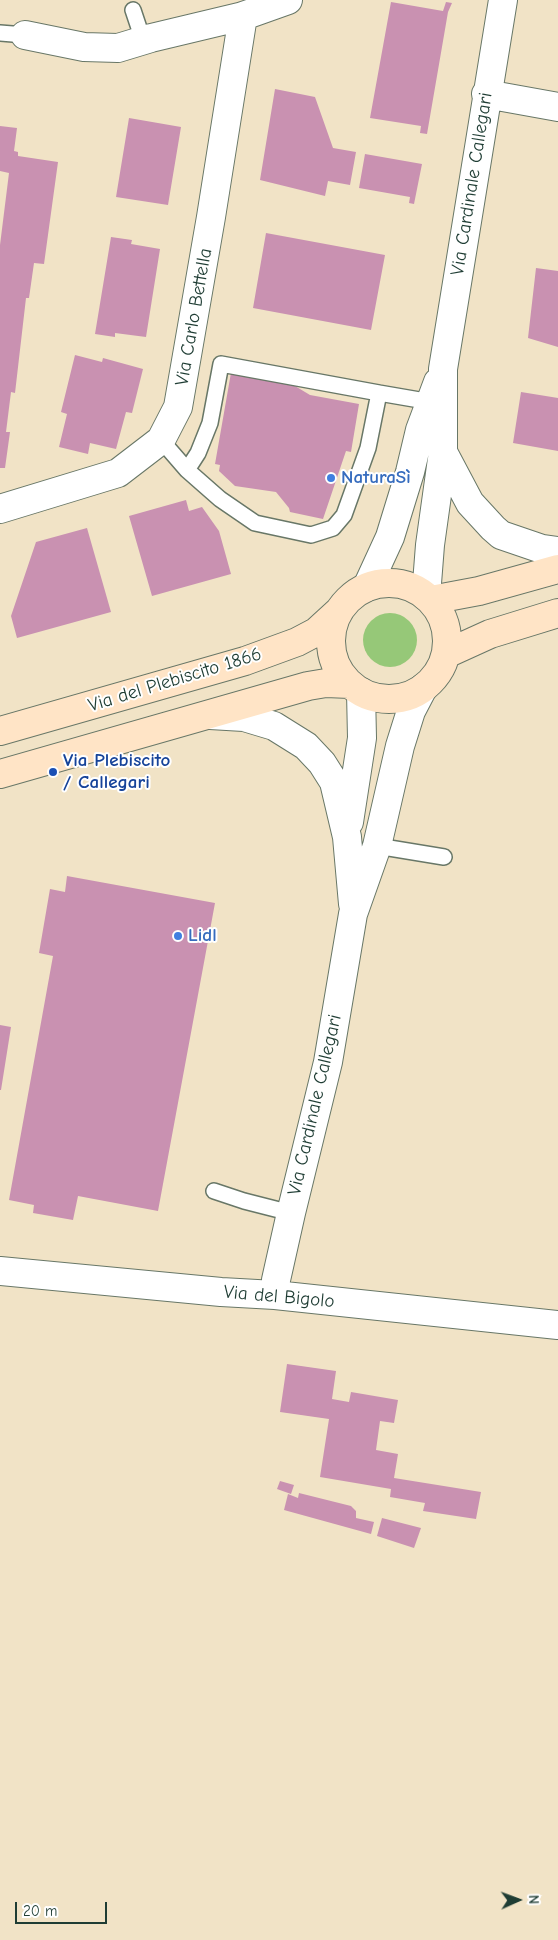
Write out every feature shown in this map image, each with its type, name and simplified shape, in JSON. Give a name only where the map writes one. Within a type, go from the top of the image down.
[{"type":"main road","points":[[429,598],[479,591],[558,569]]},
{"type":"main road","points":[[0,774],[308,686],[326,683],[356,688],[373,697],[387,699],[400,698],[412,694],[434,679],[446,654],[447,635],[442,616],[429,598],[413,588],[398,583],[382,583],[367,587],[352,597],[340,610],[333,628],[332,649],[338,668],[356,688]]},
{"type":"main road","name":"Via del Plebiscito 1866","points":[[0,731],[245,661],[297,642],[316,632],[340,610]]},
{"type":"main road","points":[[446,654],[490,634],[558,614]]},
{"type":"street","points":[[12,34],[84,47],[118,48],[143,40],[243,16],[288,0]]},
{"type":"street","name":"Via Cardinale Callegari","points":[[429,598],[430,545],[444,452],[437,403],[486,94],[503,0]]},
{"type":"street","name":"Via Carlo Bettella","points":[[0,509],[118,474],[161,440],[178,407],[243,16]]},
{"type":"street","points":[[486,94],[558,108]]},
{"type":"street","name":"Via Cardinale Callegari","points":[[367,587],[390,536],[410,472],[420,430],[437,403]]},
{"type":"street","name":"Via Cardinale Callegari","points":[[444,452],[470,503],[493,528],[510,538],[542,549],[558,552]]},
{"type":"street","name":"Via Cardinale Callegari","points":[[347,837],[362,738],[356,688]]},
{"type":"street","name":"Via Cardinale Callegari","points":[[275,1295],[276,1280],[291,1213],[328,1062],[354,914],[377,846],[400,746],[411,711],[423,688]]},
{"type":"street","name":"Via Cardinale Callegari","points":[[206,715],[244,717],[274,726],[306,746],[322,763],[334,782],[347,837],[354,914]]},
{"type":"street","name":"Via del Bigolo","points":[[0,1272],[182,1289],[275,1295],[558,1325]]},
{"type":"lane","points":[[133,10],[143,40]]},
{"type":"lane","points":[[187,470],[198,453],[210,424],[221,364],[437,403]]},
{"type":"lane","points":[[161,440],[187,470],[220,499],[255,524],[311,535],[333,528],[344,514],[368,448],[379,393]]},
{"type":"lane","points":[[377,846],[444,857]]},
{"type":"lane","points":[[214,1191],[291,1213]]},
{"type":"green space","points":[[385,613],[395,613],[405,617],[413,625],[417,640],[413,655],[405,663],[395,667],[385,667],[375,663],[367,655],[363,645],[363,635],[367,625],[375,617]]},
{"type":"building","points":[[391,2],[443,11],[446,2],[452,3],[448,12],[427,134],[420,133],[421,126],[370,118]]},
{"type":"building","points":[[275,89],[315,97],[333,148],[356,152],[350,185],[328,181],[325,196],[260,180]]},
{"type":"building","points":[[129,118],[181,127],[168,205],[116,197]]},
{"type":"building","points":[[0,126],[17,128],[14,151],[18,152],[18,156],[58,162],[44,264],[34,263],[29,298],[26,298],[15,393],[11,392],[6,432],[10,432],[5,468],[0,468],[0,245],[9,173],[0,171]]},
{"type":"building","points":[[365,154],[422,164],[414,204],[409,203],[410,197],[359,188]]},
{"type":"building","points":[[266,233],[385,255],[371,330],[253,308]]},
{"type":"building","points":[[111,237],[132,240],[131,244],[160,249],[146,337],[115,333],[115,337],[95,334]]},
{"type":"building","points":[[536,268],[558,271],[558,347],[528,338]]},
{"type":"building","points":[[75,355],[102,362],[103,358],[143,369],[132,413],[126,412],[116,449],[90,443],[88,454],[59,447],[67,414],[61,412]]},
{"type":"building","points":[[232,367],[275,374],[310,395],[359,404],[351,452],[346,451],[323,519],[290,512],[276,492],[235,486],[219,471],[220,465],[215,464]]},
{"type":"building","points":[[521,392],[558,398],[558,451],[513,443]]},
{"type":"building","points":[[186,500],[189,511],[202,507],[219,531],[231,574],[152,596],[129,516]]},
{"type":"building","points":[[87,528],[111,612],[17,638],[11,616],[36,542]]},
{"type":"building","points":[[67,876],[215,903],[158,1211],[78,1196],[73,1220],[33,1213],[34,1205],[9,1200],[53,956],[39,953],[50,889],[65,892]]},
{"type":"building","points":[[0,1025],[11,1027],[1,1090],[0,1090]]},
{"type":"building","points":[[287,1364],[336,1371],[332,1399],[349,1402],[351,1392],[398,1400],[394,1423],[380,1421],[376,1450],[398,1454],[394,1478],[481,1492],[476,1519],[423,1511],[425,1503],[390,1497],[391,1489],[320,1477],[329,1419],[280,1412]]},
{"type":"building","points":[[280,1481],[294,1485],[291,1494],[277,1489]]},
{"type":"building","points":[[299,1493],[351,1506],[356,1511],[356,1518],[374,1522],[371,1534],[284,1510],[288,1494],[298,1498]]},
{"type":"building","points":[[382,1518],[421,1528],[414,1548],[377,1536]]},
{"type":"place","name":"NaturaSì","points":[[331,478]]},
{"type":"place","name":"Via Plebiscito / Callegari","points":[[53,772]]},
{"type":"place","name":"Lidl","points":[[178,936]]}]
